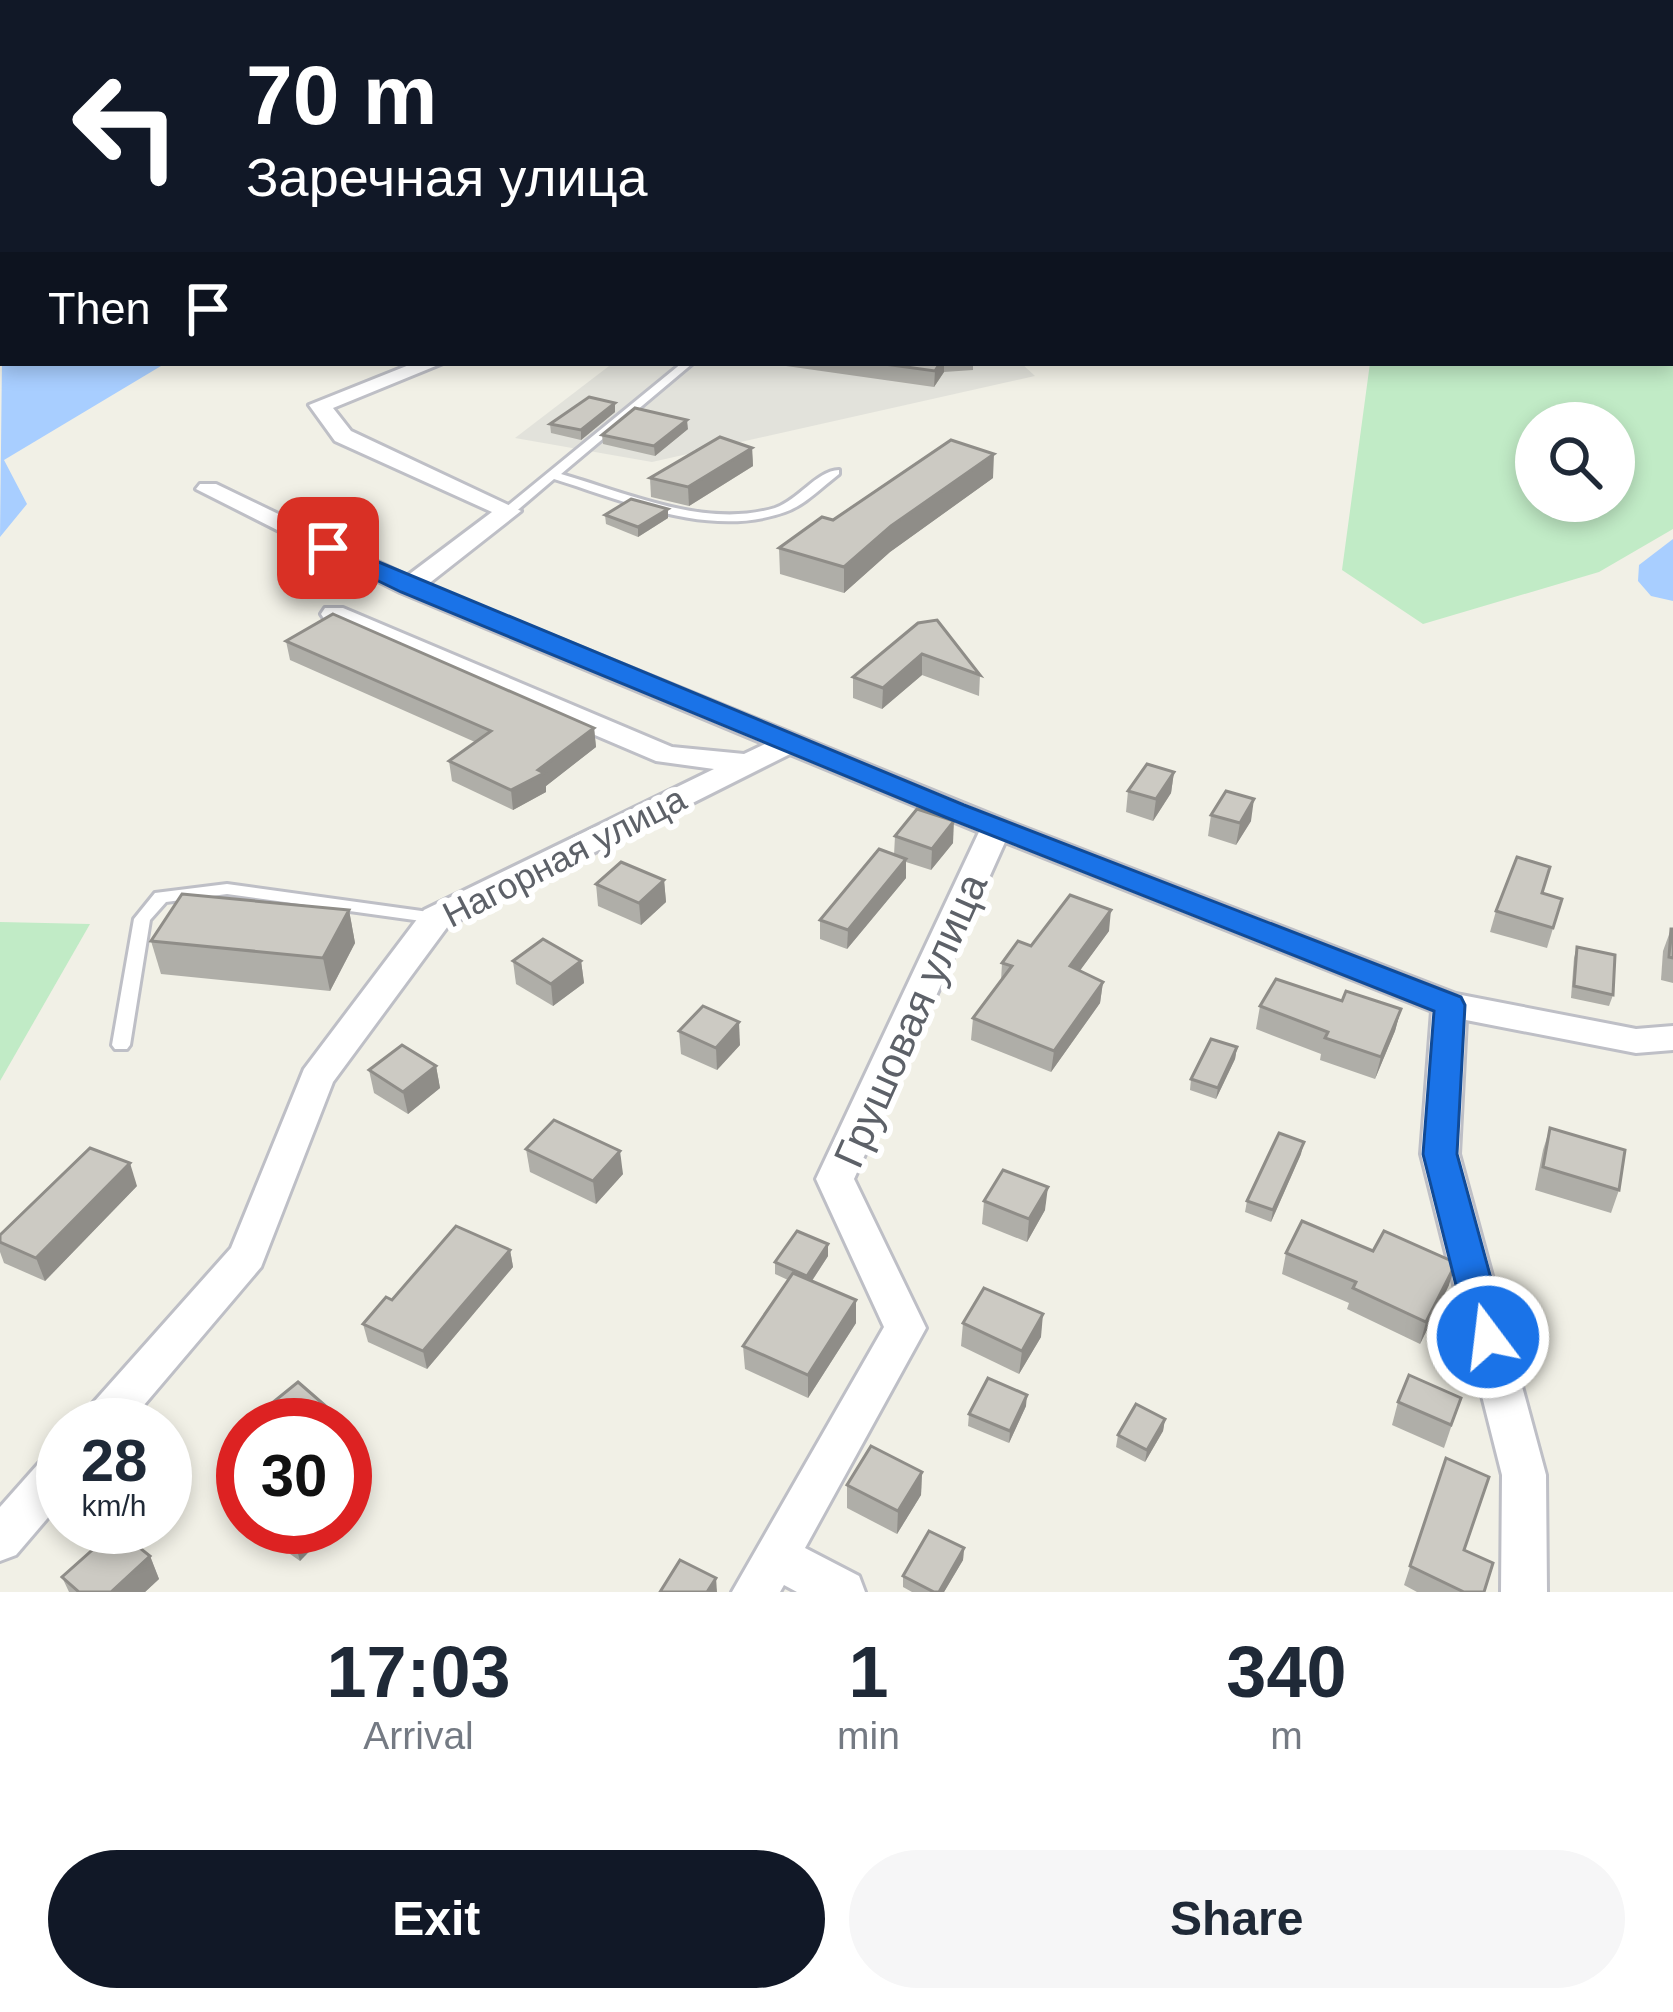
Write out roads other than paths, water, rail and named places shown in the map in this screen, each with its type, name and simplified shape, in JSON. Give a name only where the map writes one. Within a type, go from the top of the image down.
[{"type":"street","points":[[409,587],[509,511],[344,436],[320,405],[425,366]]},
{"type":"street","points":[[208,489],[409,587],[996,828],[1450,1005],[1636,1041],[1673,1038]]},
{"type":"street","points":[[334,614],[666,755],[747,764]]},
{"type":"street","name":"Нагорная улица","points":[[123,1398],[247,1256],[317,1078],[436,918],[789,743]]},
{"type":"street","name":"Грушовая улица","points":[[765,1574],[905,1328],[835,1179],[996,828]]},
{"type":"street","points":[[1450,1005],[1440,1154],[1524,1475],[1524,1592]]},
{"type":"street","points":[[0,1540],[36,1499]]},
{"type":"street","points":[[765,1574],[842,1592]]},
{"type":"lane","points":[[509,511],[684,366]]},
{"type":"lane","points":[[556,476],[680,511],[733,516],[782,509],[835,472]]},
{"type":"lane","points":[[121,1045],[142,919],[161,897],[226,889],[436,918]]},
{"type":"water","points":[[2,366],[161,366],[4,460],[27,504],[0,537]]},
{"type":"water","points":[[1673,539],[1673,601],[1651,596],[1638,581],[1639,565]]}]
